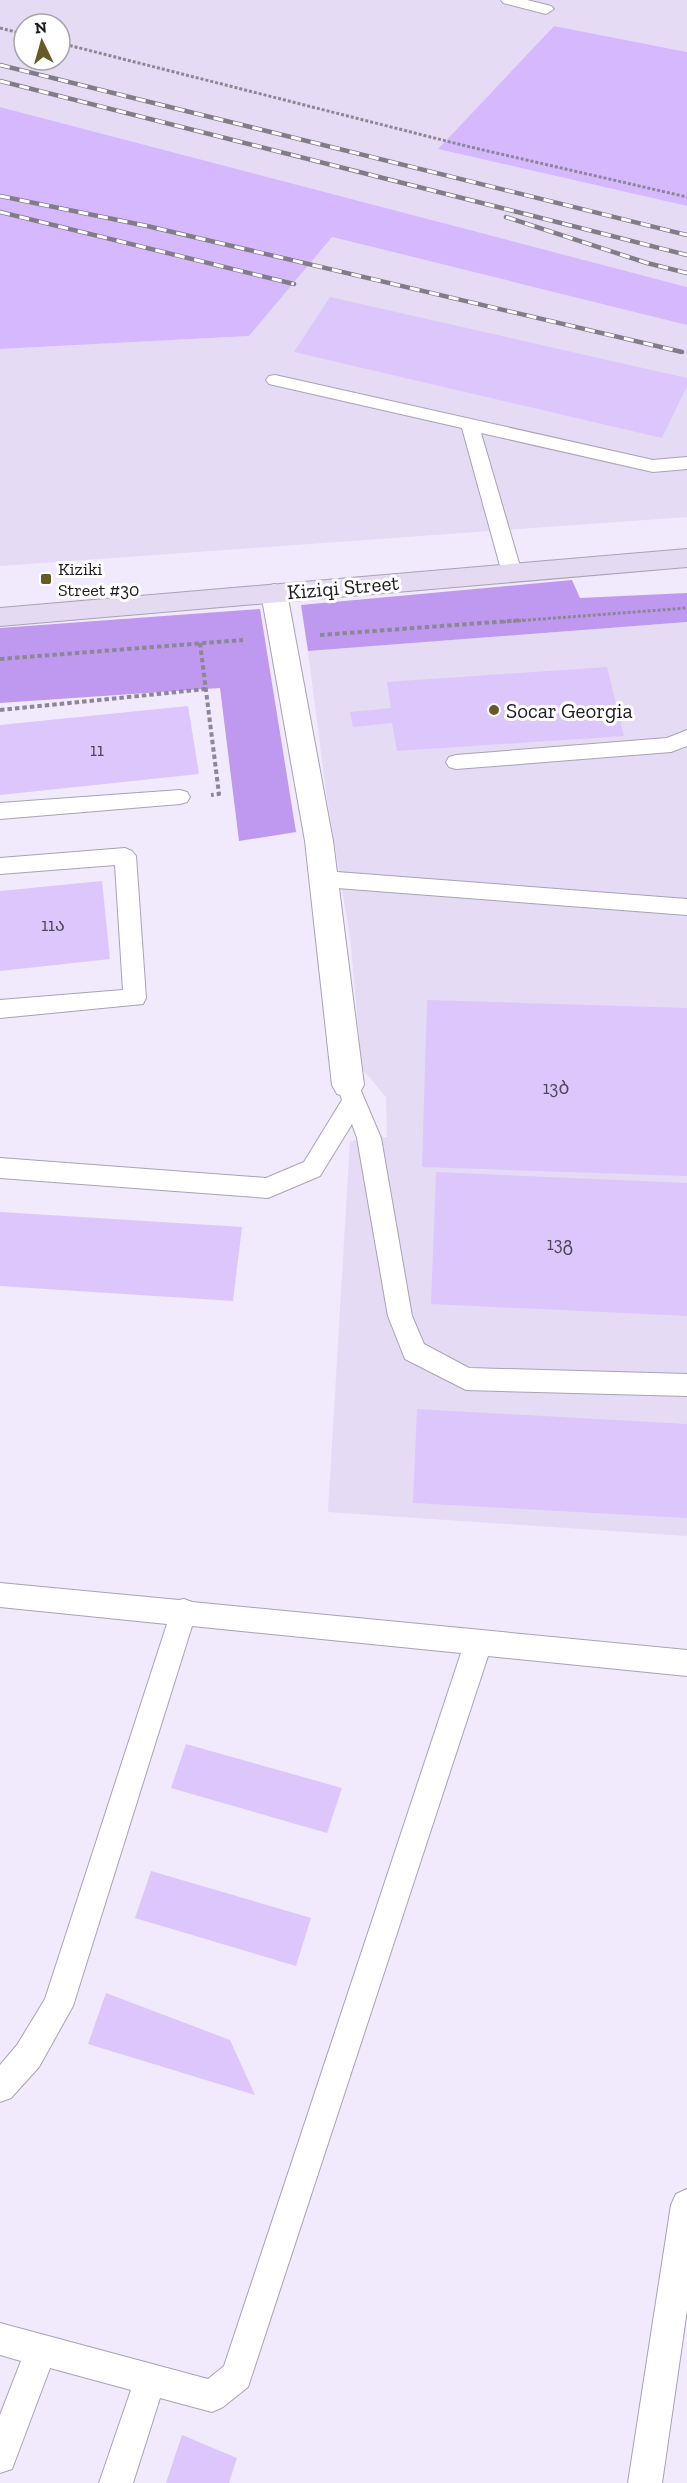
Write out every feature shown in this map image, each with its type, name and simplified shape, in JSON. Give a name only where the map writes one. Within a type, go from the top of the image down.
[{"type":"street","name":"Kiziqi Street","points":[[0,618],[687,558]]},
{"type":"street","points":[[274,593],[320,842],[351,1093]]},
{"type":"lane","points":[[508,0],[546,9]]},
{"type":"lane","points":[[275,380],[653,466],[687,463]]},
{"type":"lane","points":[[470,424],[512,573]]},
{"type":"lane","points":[[456,762],[671,745],[687,737]]},
{"type":"lane","points":[[0,811],[180,797]]},
{"type":"lane","points":[[0,866],[125,856],[135,998],[0,1009]]},
{"type":"lane","points":[[324,879],[687,907]]},
{"type":"lane","points":[[0,1168],[268,1188],[312,1169],[351,1093]]},
{"type":"lane","points":[[351,1093],[369,1138],[400,1316],[414,1351],[466,1379],[687,1385]]},
{"type":"lane","points":[[0,1595],[184,1611],[687,1663]]},
{"type":"lane","points":[[0,2087],[28,2056],[58,2006],[184,1611]]},
{"type":"lane","points":[[0,2339],[212,2396],[237,2376],[479,1641]]},
{"type":"lane","points":[[645,2483],[687,2205]]},
{"type":"lane","points":[[0,2457],[41,2350]]},
{"type":"lane","points":[[116,2483],[151,2378]]},
{"type":"path","points":[[72,46],[466,146],[687,197]]},
{"type":"path","points":[[0,659],[687,608]]},
{"type":"path","points":[[180,797],[219,794],[200,643]]},
{"type":"path","points":[[0,710],[207,689]]},
{"type":"shaded area","points":[[0,0],[687,0],[687,52],[554,26],[438,149],[687,206],[687,287],[0,107]]},
{"type":"shaded area","points":[[554,26],[687,52],[687,206],[438,149]]},
{"type":"shaded area","points":[[0,107],[687,287],[687,325],[332,237],[249,336],[0,349]]},
{"type":"shaded area","points":[[331,237],[687,325],[687,517],[0,566],[0,349],[249,336]]},
{"type":"shaded area","points":[[572,580],[580,598],[687,593],[687,622],[308,651],[301,605]]},
{"type":"shaded area","points":[[260,609],[296,832],[239,841],[220,688],[0,703],[0,628]]},
{"type":"shaded area","points":[[687,622],[687,1536],[328,1512],[350,1141],[387,1137],[386,1097],[362,1069],[350,937],[326,792],[308,651]]},
{"type":"building","points":[[330,297],[687,378],[687,386],[662,438],[294,352]]},
{"type":"building","name":"Socar Georgia","points":[[607,667],[624,736],[397,751],[392,723],[353,727],[350,712],[391,708],[387,682]]},
{"type":"building","points":[[188,706],[199,774],[0,795],[0,725]]},
{"type":"building","points":[[102,881],[110,959],[0,971],[0,891]]},
{"type":"building","points":[[427,1000],[687,1008],[687,1176],[422,1167]]},
{"type":"building","points":[[436,1172],[687,1183],[687,1316],[431,1304]]},
{"type":"building","points":[[0,1212],[242,1227],[233,1301],[0,1286]]},
{"type":"building","points":[[417,1409],[687,1424],[687,1518],[413,1503]]},
{"type":"building","points":[[186,1744],[342,1788],[327,1833],[171,1788]]},
{"type":"building","points":[[151,1871],[311,1918],[296,1966],[135,1918]]},
{"type":"building","points":[[106,1993],[230,2040],[255,2095],[88,2044]]},
{"type":"building","points":[[182,2435],[237,2458],[229,2483],[166,2483]]},
{"type":"railway","points":[[0,65],[687,235]]},
{"type":"railway","points":[[0,81],[687,255]]},
{"type":"railway","points":[[0,196],[147,226],[682,352]]},
{"type":"railway","points":[[0,212],[294,284]]},
{"type":"railway","points":[[506,217],[647,263],[687,273]]},
{"type":"place","name":"Kiziki Street #30","points":[[46,579]]},
{"type":"place","name":"Socar Georgia","points":[[494,710]]}]
